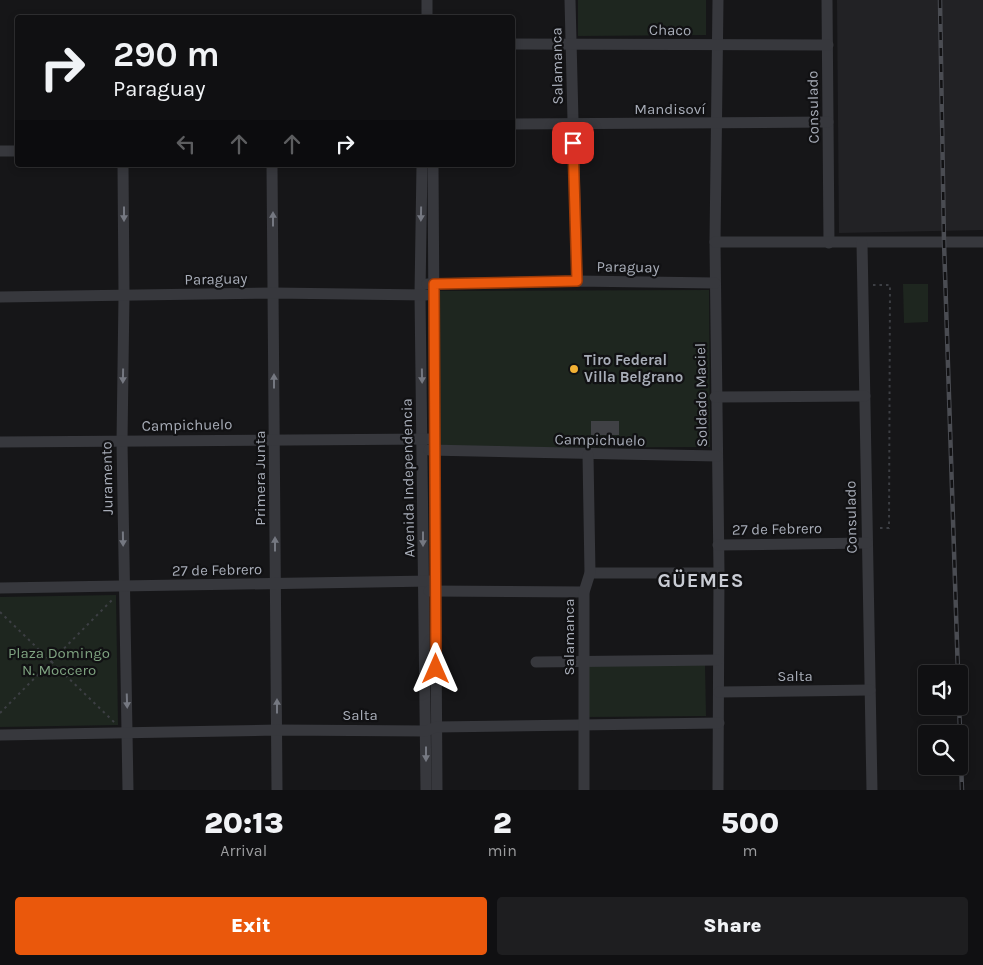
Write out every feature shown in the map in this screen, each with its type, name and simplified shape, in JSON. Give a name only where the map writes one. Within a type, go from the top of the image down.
[{"type":"street","points":[[427,0],[428,15]]},
{"type":"street","name":"Salamanca","points":[[570,0],[577,281]]},
{"type":"street","name":"Soldado Maciel","points":[[718,0],[715,242],[719,573],[718,790]]},
{"type":"street","name":"Consulado","points":[[827,0],[829,243]]},
{"type":"street","name":"Chaco","points":[[515,44],[828,44]]},
{"type":"street","name":"Mandisoví","points":[[515,124],[828,122]]},
{"type":"street","points":[[0,151],[15,151]]},
{"type":"street","name":"Juramento","points":[[123,167],[122,442],[128,790]]},
{"type":"street","name":"Primera Junta","points":[[272,167],[277,790]]},
{"type":"street","name":"Avenida Independencia","points":[[422,167],[420,289],[423,445],[429,586],[431,729],[437,790]]},
{"type":"street","name":"Avenida Independencia","points":[[429,586],[436,444],[433,167]]},
{"type":"street","points":[[715,242],[983,242]]},
{"type":"street","name":"Consulado","points":[[862,243],[872,790]]},
{"type":"street","name":"Paraguay","points":[[0,297],[433,289],[577,281],[715,283]]},
{"type":"street","points":[[716,397],[864,396]]},
{"type":"street","name":"Campichuelo","points":[[0,442],[275,439],[436,444],[588,455],[717,456]]},
{"type":"street","name":"Salamanca","points":[[584,790],[584,592],[590,573],[588,455]]},
{"type":"street","name":"27 de Febrero","points":[[718,545],[867,543]]},
{"type":"street","points":[[590,573],[719,573]]},
{"type":"street","name":"27 de Febrero","points":[[0,588],[276,584],[429,586],[584,592]]},
{"type":"street","points":[[536,662],[718,660]]},
{"type":"street","name":"Salta","points":[[719,692],[870,690]]},
{"type":"street","name":"Salta","points":[[0,735],[719,723]]},
{"type":"street","name":"Avenida Independencia","points":[[426,790],[431,729]]},
{"type":"path","points":[[863,286],[890,285],[889,528],[867,529]]},
{"type":"path","points":[[0,713],[124,586]]},
{"type":"path","points":[[0,612],[128,733]]},
{"type":"shaded area","points":[[837,0],[983,0],[983,230],[839,233]]},
{"type":"green space","points":[[578,0],[706,0],[706,35],[578,36]]},
{"type":"green space","points":[[903,284],[928,284],[928,322],[904,323]]},
{"type":"green space","name":"Tiro Federal Villa Belgrano","points":[[709,290],[710,447],[439,448],[438,291]]},
{"type":"green space","name":"Plaza Domingo N. Moccero","points":[[116,595],[118,725],[0,727],[0,597]]},
{"type":"green space","points":[[705,665],[706,716],[588,717],[588,666]]},
{"type":"building","points":[[591,421],[619,421],[619,435],[591,435]]},
{"type":"railway","points":[[940,0],[944,242],[958,665]]},
{"type":"railway","points":[[959,715],[962,790]]},
{"type":"place","name":"Tiro Federal Villa Belgrano","points":[[574,369]]},
{"type":"district","name":"GÜEMES","points":[[701,580]]},
{"type":"route","points":[[436,669],[434,284],[577,281],[573,143]]}]
